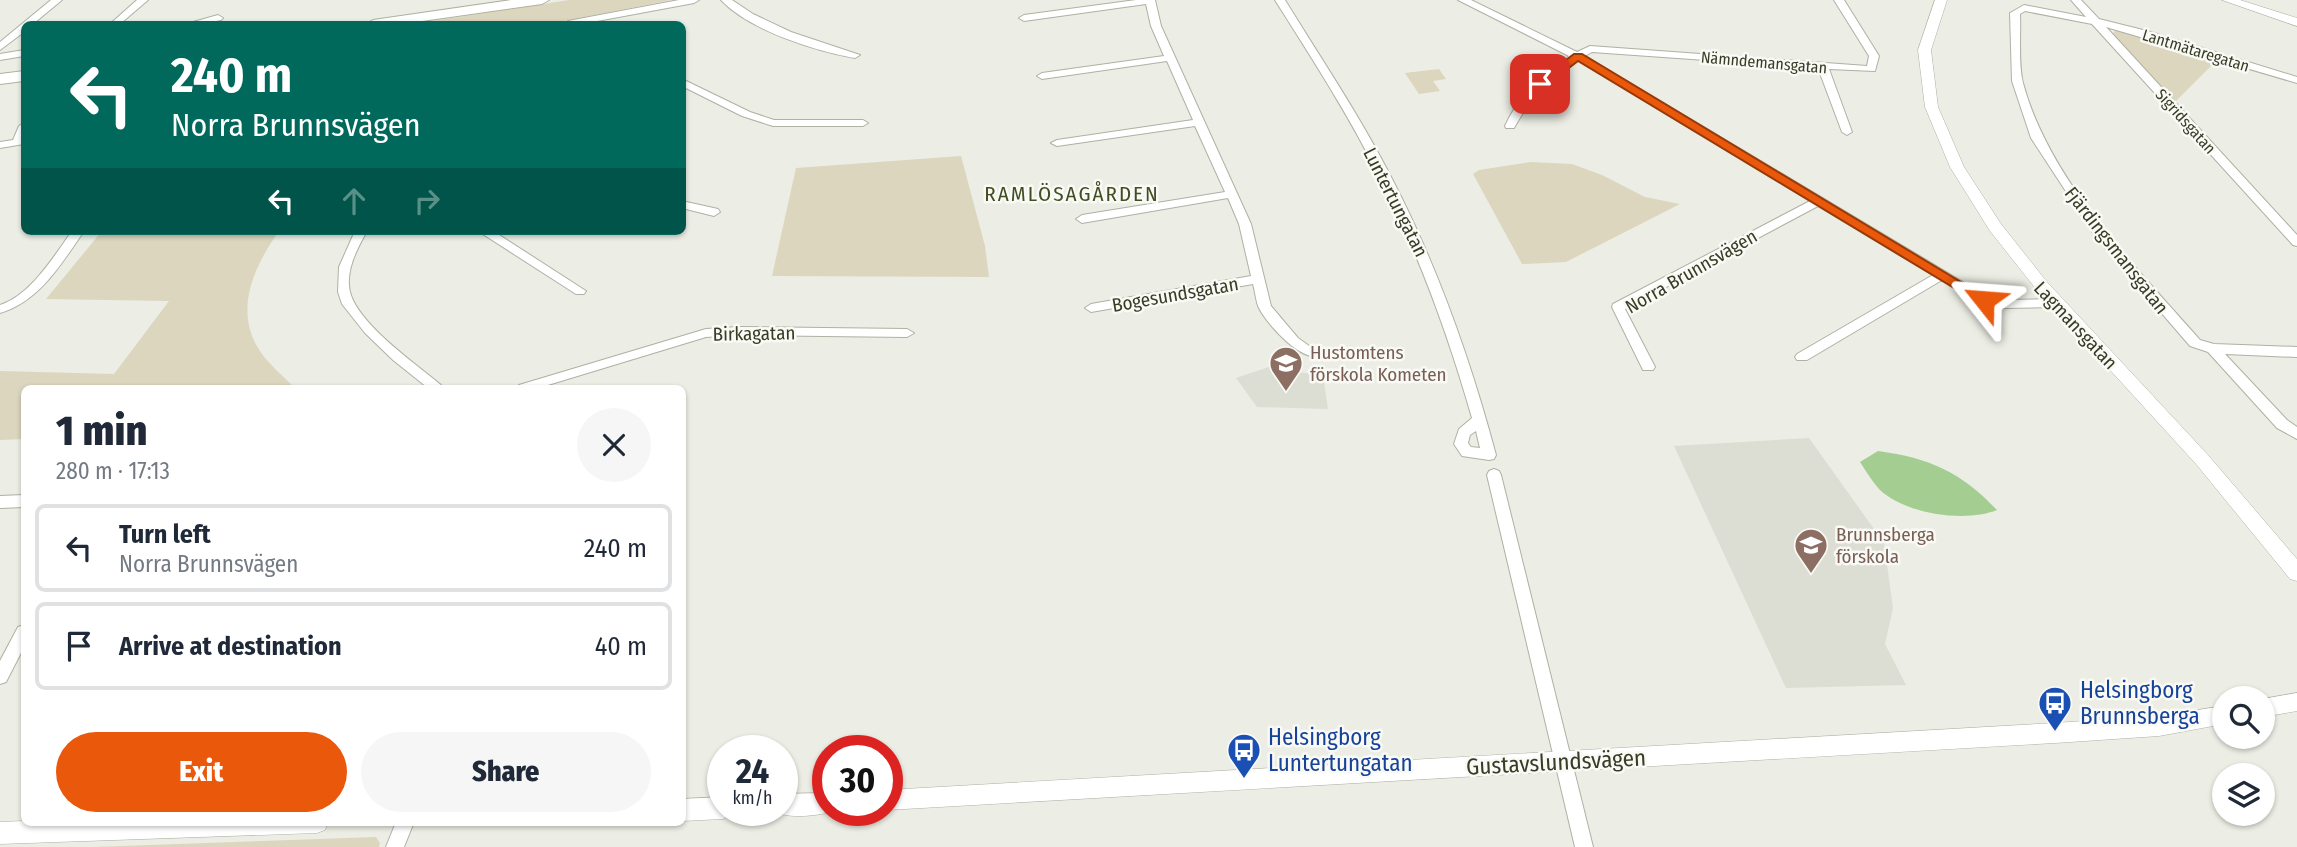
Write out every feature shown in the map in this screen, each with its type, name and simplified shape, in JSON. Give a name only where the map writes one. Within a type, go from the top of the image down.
[{"type":"main road","points":[[394,21],[542,0]]},
{"type":"main road","points":[[0,79],[21,76]]},
{"type":"street","points":[[32,21],[57,0]]},
{"type":"street","points":[[119,21],[143,0]]},
{"type":"street","points":[[592,21],[694,0]]},
{"type":"street","points":[[726,0],[743,13],[831,52],[855,55]]},
{"type":"street","name":"Bogesundsgatan","points":[[1024,18],[1150,0],[1154,22],[1169,58],[1248,233],[1263,302],[1293,341],[1312,354]]},
{"type":"street","name":"Luntertungatan","points":[[1280,0],[1395,197],[1442,302],[1480,419]]},
{"type":"street","points":[[1463,0],[1578,56],[1940,276],[1993,302],[2053,303]]},
{"type":"street","name":"Nämndemansgatan","points":[[1578,56],[1590,49],[1604,49],[1868,70],[1875,64],[1874,57],[1839,0]]},
{"type":"street","name":"Lagmansgatan","points":[[1941,0],[1926,32],[1924,53],[1927,86],[1938,124],[1985,210],[2053,303],[2169,424],[2297,573]]},
{"type":"street","name":"Sigridsgatan","points":[[2076,0],[2297,242]]},
{"type":"street","points":[[2230,0],[2297,22]]},
{"type":"street","name":"Fjärdingsmansgatan","points":[[2094,21],[2024,8],[2015,11],[2017,81],[2022,103],[2048,158],[2099,233],[2190,338],[2213,349],[2297,352]]},
{"type":"street","points":[[204,21],[218,18]]},
{"type":"street","name":"Lantmätaregatan","points":[[2094,21],[2297,80]]},
{"type":"street","points":[[0,47],[21,30]]},
{"type":"street","points":[[0,57],[21,54]]},
{"type":"street","points":[[1510,126],[1517,108],[1540,84],[1578,56]]},
{"type":"street","points":[[1042,76],[1169,58]]},
{"type":"street","points":[[1823,67],[1847,132]]},
{"type":"street","points":[[686,84],[746,114],[773,123],[863,123]]},
{"type":"street","points":[[1057,143],[1198,122]]},
{"type":"street","points":[[0,145],[21,142]]},
{"type":"street","points":[[1082,219],[1232,194]]},
{"type":"street","name":"Norra Brunnsvägen","points":[[1648,367],[1618,307],[1818,201]]},
{"type":"street","points":[[686,205],[714,212]]},
{"type":"street","points":[[0,309],[14,305],[27,293],[75,235]]},
{"type":"street","points":[[359,235],[347,255],[344,270],[344,292],[348,302],[362,321],[433,385]]},
{"type":"street","points":[[490,235],[580,291]]},
{"type":"street","points":[[1802,357],[1940,276]]},
{"type":"street","name":"Bogesundsgatan","points":[[1091,308],[1258,279]]},
{"type":"street","name":"Birkagatan","points":[[534,385],[706,333],[907,333]]},
{"type":"street","points":[[2213,349],[2282,424],[2297,435]]},
{"type":"street","points":[[1494,475],[1584,847]]},
{"type":"street","points":[[0,502],[21,501]]},
{"type":"street","points":[[0,677],[21,638]]},
{"type":"street","points":[[2275,706],[2297,702]]},
{"type":"street","name":"Gustavslundsvägen","points":[[903,799],[2081,732],[2159,726],[2212,717]]},
{"type":"street","points":[[686,810],[707,809]]},
{"type":"street","points":[[0,833],[202,826]]},
{"type":"street","points":[[395,847],[403,826]]},
{"type":"shaded area","points":[[569,0],[671,0],[564,21],[432,21]]},
{"type":"shaded area","points":[[2116,30],[2218,59],[2175,102],[2112,34]]},
{"type":"shaded area","points":[[1439,69],[1446,79],[1433,81],[1440,91],[1419,94],[1405,73]]},
{"type":"shaded area","points":[[961,156],[985,246],[989,277],[772,276],[796,168]]},
{"type":"shaded area","points":[[1531,162],[1572,164],[1602,175],[1645,197],[1680,204],[1566,262],[1522,264],[1473,174],[1479,170]]},
{"type":"shaded area","points":[[99,235],[276,235],[255,272],[250,287],[248,318],[258,348],[292,385],[21,385],[21,439],[0,440],[0,371],[114,374],[169,301],[46,299]]},
{"type":"shaded area","name":"Hustomtens förskola Kometen","points":[[1296,358],[1303,367],[1297,372],[1323,375],[1328,409],[1257,407],[1236,378]]},
{"type":"shaded area","name":"Brunnsberga förskola","points":[[1809,438],[1884,543],[1893,608],[1885,644],[1906,685],[1786,688],[1674,446]]},
{"type":"shaded area","points":[[1878,451],[1913,458],[1944,469],[1971,486],[1997,510],[1969,516],[1952,516],[1903,505],[1879,489],[1860,462]]},
{"type":"shaded area","points":[[376,837],[380,843],[379,847],[93,847]]},
{"type":"place","name":"Hustomtens förskola Kometen","points":[[1286,393]]},
{"type":"place","name":"Brunnsberga förskola","points":[[1811,575]]},
{"type":"place","name":"Helsingborg Brunnsberga","points":[[2055,733]]},
{"type":"place","name":"Helsingborg Luntertungatan","points":[[1244,780]]},
{"type":"district","name":"RAMLÖSAGÅRDEN","points":[[1072,194]]},
{"type":"route","points":[[1540,84],[1578,56],[1984,300]]}]
